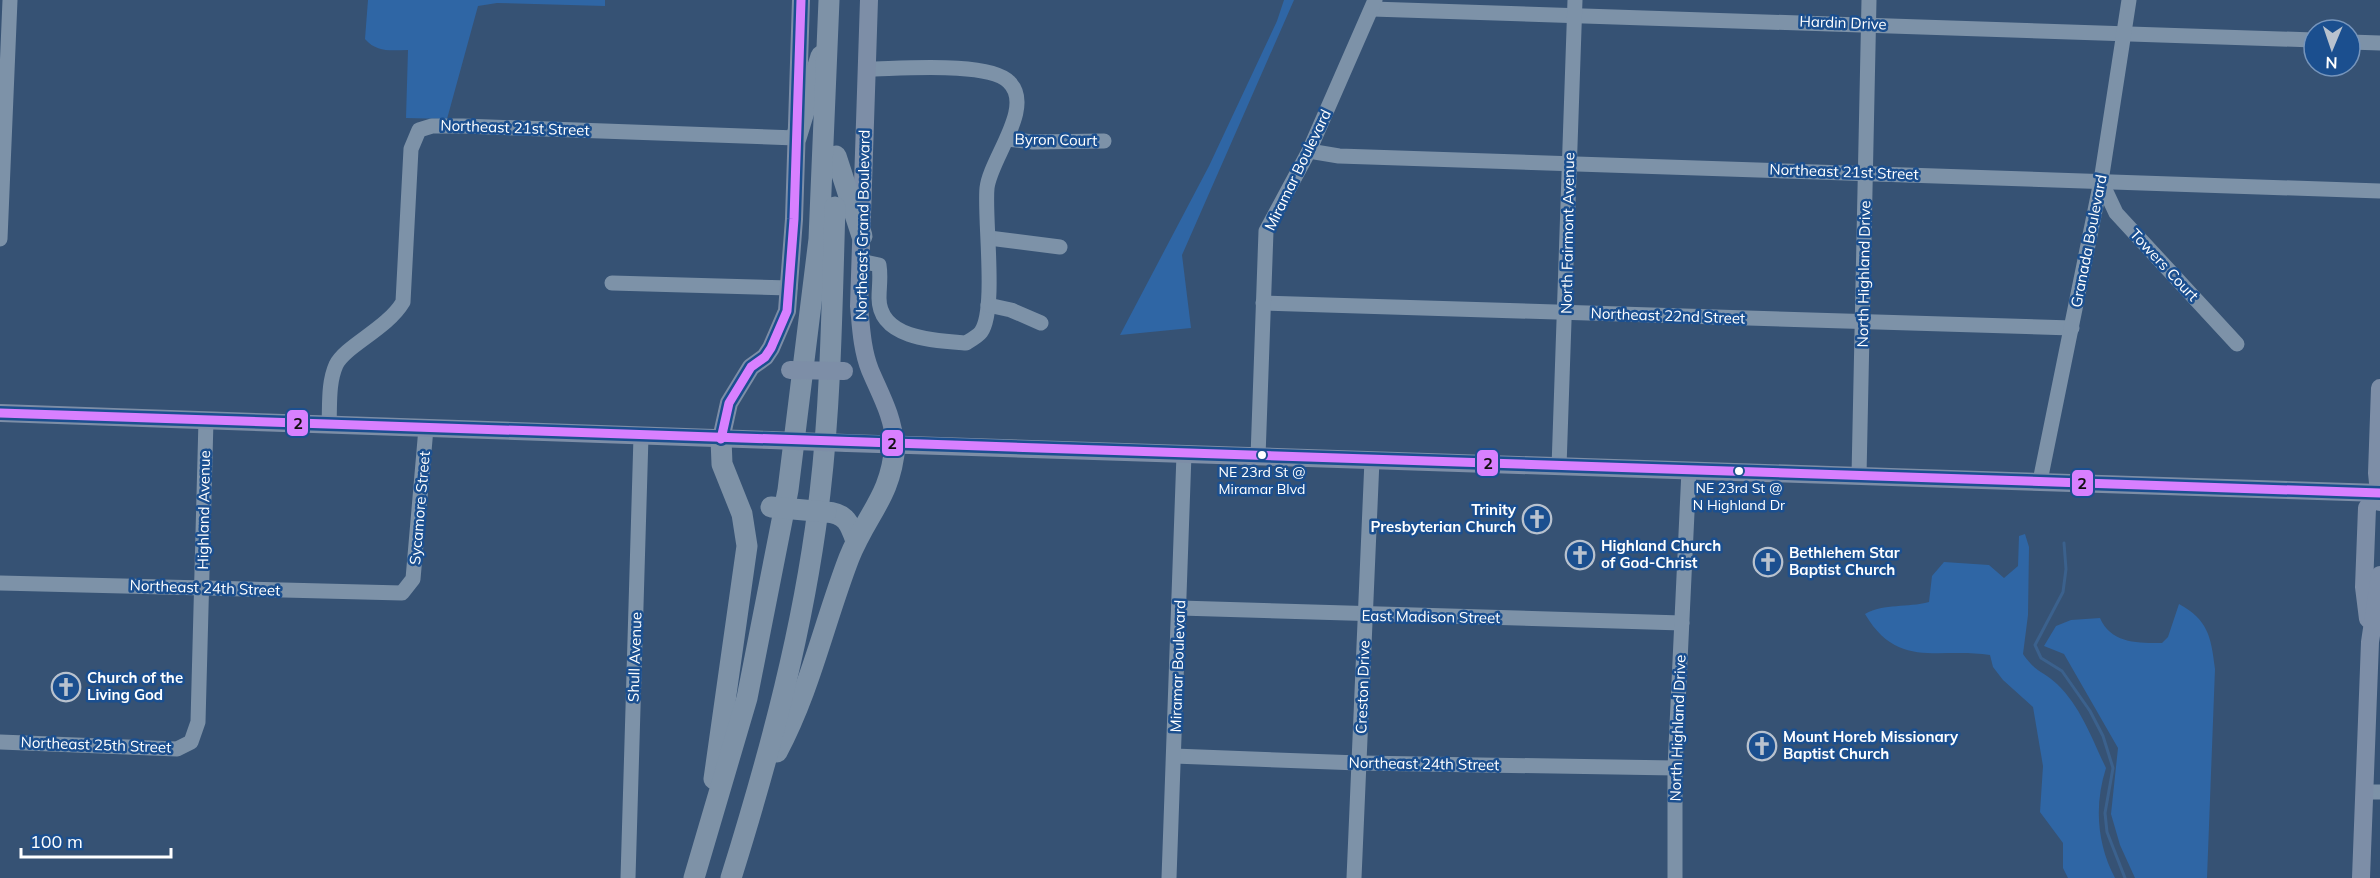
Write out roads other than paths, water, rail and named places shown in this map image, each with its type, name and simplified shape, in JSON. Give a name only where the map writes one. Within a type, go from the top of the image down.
[{"type":"highway","points":[[694,878],[747,698],[788,490],[819,239],[829,0]]},
{"type":"highway","points":[[731,878],[760,784],[789,671],[820,494],[827,412],[842,0]]},
{"type":"highway","points":[[796,138],[828,33]]},
{"type":"highway","points":[[837,156],[862,236]]},
{"type":"highway","points":[[710,827],[716,755],[747,546],[746,527],[722,464],[721,439]]},
{"type":"highway","points":[[760,784],[797,714],[856,541],[891,478],[895,445]]},
{"type":"highway","points":[[746,527],[750,513],[756,508],[771,507],[836,513],[849,521],[856,541]]},
{"type":"main road","points":[[721,439],[724,419],[739,384],[751,368],[765,357],[785,318],[790,288],[801,0]]},
{"type":"main road","name":"Northeast Grand Boulevard","points":[[869,0],[860,261],[861,331],[870,370],[886,403],[893,426],[895,445]]},
{"type":"main road","points":[[765,357],[790,370],[870,370]]},
{"type":"main road","points":[[2375,642],[2364,587],[2367,508],[2379,496],[2380,388]]},
{"type":"main road","points":[[0,414],[1040,450],[2040,481],[2379,496]]},
{"type":"main road","points":[[2361,878],[2372,792],[2375,642],[2380,575]]},
{"type":"street","points":[[0,239],[10,0]]},
{"type":"street","name":"North Highland Drive","points":[[1859,476],[1869,0]]},
{"type":"street","name":"Granada Boulevard","points":[[2040,481],[2101,181],[2129,0]]},
{"type":"street","name":"Hardin Drive","points":[[1374,4],[1575,7],[1868,24],[2302,40]]},
{"type":"street","name":"Miramar Boulevard","points":[[1258,457],[1266,231],[1309,151],[1374,4]]},
{"type":"street","name":"North Fairmont Avenue","points":[[1559,467],[1575,7]]},
{"type":"street","points":[[2362,42],[2380,43]]},
{"type":"street","points":[[860,261],[879,265],[882,282],[879,299],[892,327],[927,339],[966,343],[981,332],[988,305],[989,238],[986,198],[988,177],[1007,139],[1017,110],[1015,91],[1009,81],[970,68],[867,69]]},
{"type":"street","name":"Northeast 21st Street","points":[[329,424],[331,382],[337,363],[395,316],[403,302],[406,289],[411,149],[419,130],[432,126],[463,126],[796,138]]},
{"type":"street","name":"Byron Court","points":[[1007,139],[1034,142],[1104,141]]},
{"type":"street","name":"Northeast 21st Street","points":[[1309,151],[1339,156],[2380,191]]},
{"type":"street","name":"Towers Court","points":[[2101,181],[2116,213],[2237,344]]},
{"type":"street","points":[[989,238],[1060,248]]},
{"type":"street","points":[[612,283],[790,288]]},
{"type":"street","name":"Northeast 22nd Street","points":[[1263,303],[2072,328]]},
{"type":"street","points":[[988,305],[1011,310],[1041,324]]},
{"type":"street","name":"Highland Avenue","points":[[191,742],[198,722],[206,420]]},
{"type":"street","name":"Sycamore Street","points":[[409,588],[415,566],[426,428]]},
{"type":"street","name":"Shull Avenue","points":[[628,878],[641,436]]},
{"type":"street","name":"Miramar Boulevard","points":[[1169,878],[1184,454]]},
{"type":"street","name":"Creston Drive","points":[[1354,878],[1372,460]]},
{"type":"street","name":"North Highland Drive","points":[[1675,878],[1675,768],[1689,470]]},
{"type":"street","name":"Northeast 24th Street","points":[[0,583],[390,594],[402,593],[409,588]]},
{"type":"street","name":"East Madison Street","points":[[1180,608],[1682,623]]},
{"type":"street","name":"Northeast 25th Street","points":[[0,742],[177,749],[191,742]]},
{"type":"street","name":"Northeast 24th Street","points":[[1174,756],[1359,763],[1675,768]]},
{"type":"waterway","points":[[2064,543],[2066,569],[2063,592],[2035,645],[2041,658],[2062,671],[2090,711],[2103,736],[2113,768],[2105,813],[2107,832],[2125,878]]},
{"type":"place","name":"NE 23rd St @ Miramar Blvd","points":[[1262,455]]},
{"type":"place","name":"NE 23rd St @ N Highland Dr","points":[[1739,471]]},
{"type":"place","name":"Trinity Presbyterian Church","points":[[1537,519]]},
{"type":"place","name":"Highland Church of God-Christ","points":[[1580,555]]},
{"type":"place","name":"Bethlehem Star Baptist Church","points":[[1768,562]]},
{"type":"place","name":"Church of the Living God","points":[[66,687]]},
{"type":"place","name":"Mount Horeb Missionary Baptist Church","points":[[1762,746]]}]
